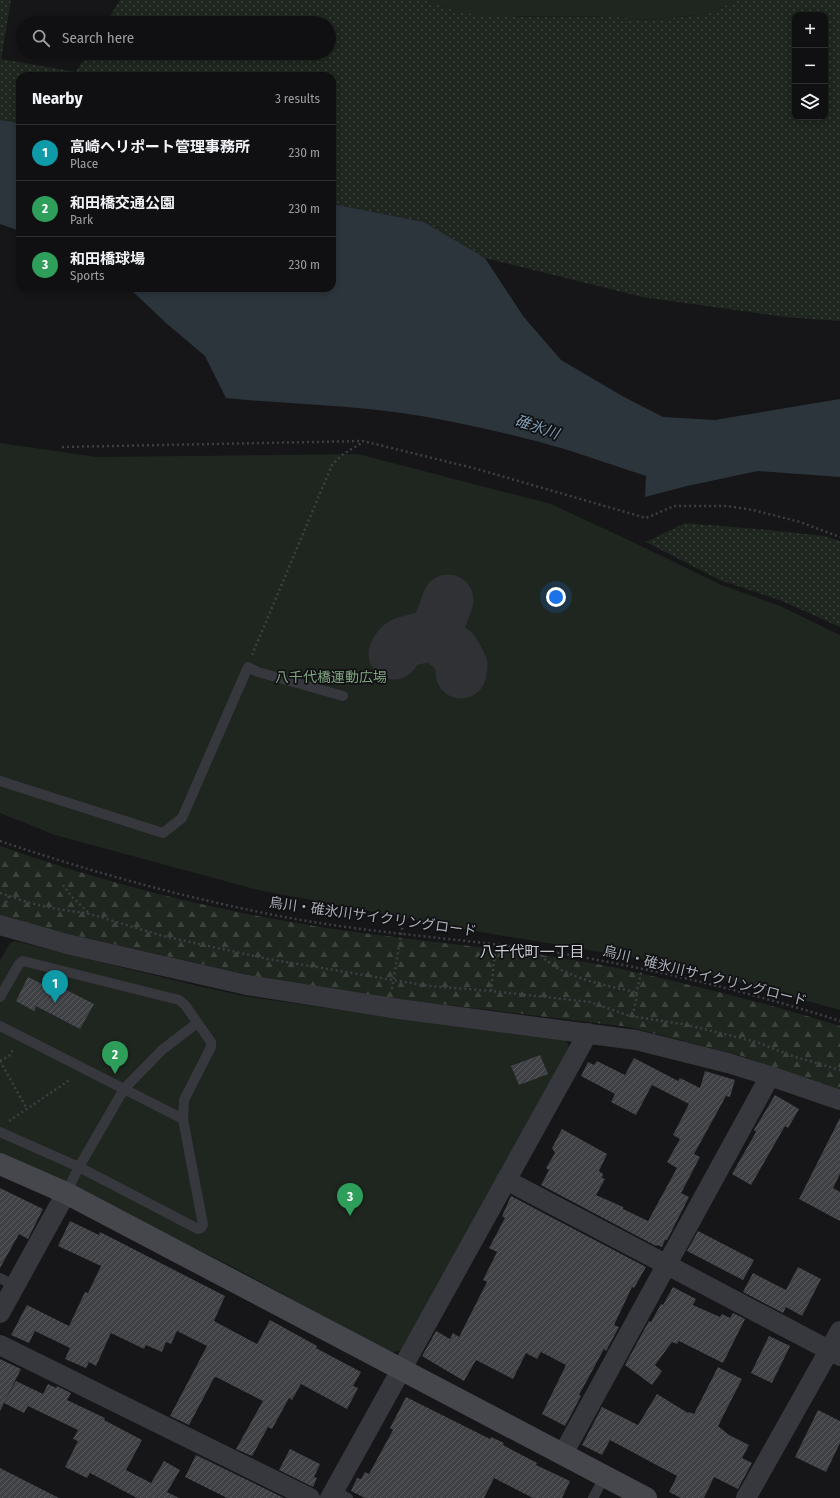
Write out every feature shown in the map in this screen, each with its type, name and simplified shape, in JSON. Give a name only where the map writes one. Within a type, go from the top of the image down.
[{"type":"street","points":[[2,932],[67,944],[247,985],[399,1009],[626,1038],[728,1063],[840,1100]]},
{"type":"street","points":[[337,1495],[401,1370],[588,1033]]},
{"type":"street","points":[[563,1454],[770,1076]]},
{"type":"street","points":[[0,1164],[66,1193],[646,1498]]},
{"type":"street","points":[[506,1180],[834,1353]]},
{"type":"street","points":[[0,1313],[7,1282],[66,1193]]},
{"type":"street","points":[[746,1498],[834,1353],[840,1331]]},
{"type":"street","points":[[0,1345],[310,1498]]},
{"type":"lane","points":[[0,781],[163,833],[182,818],[248,667],[258,672],[342,696]]},
{"type":"lane","points":[[0,997],[19,964],[23,961],[178,1000],[185,1004],[197,1023],[212,1042],[211,1047],[184,1100],[183,1119],[203,1225],[198,1229],[3,1127]]},
{"type":"lane","points":[[66,1193],[79,1167],[124,1089],[162,1050],[197,1023]]},
{"type":"lane","points":[[0,1026],[183,1119]]},
{"type":"lane","points":[[593,1498],[605,1476]]},
{"type":"path","points":[[248,667],[332,466],[342,455],[363,442]]},
{"type":"path","points":[[62,447],[363,442],[477,469],[646,518],[674,506],[727,506],[753,510],[800,522],[840,537]]},
{"type":"path","name":"烏川・碓氷川サイクリングロード","points":[[0,841],[129,880],[212,901],[301,920],[401,934],[496,944],[596,959],[694,980],[802,1009],[840,1021]]},
{"type":"path","points":[[63,885],[72,897],[90,914]]},
{"type":"path","points":[[0,893],[30,903],[90,914],[163,936],[219,947],[268,959],[394,980],[467,990],[491,991],[590,1002],[632,1017],[683,1024],[757,1042],[789,1055],[840,1070]]},
{"type":"path","points":[[394,980],[406,910]]},
{"type":"path","points":[[491,991],[496,944]]},
{"type":"path","points":[[538,950],[542,958],[576,976],[593,982],[635,992],[636,994]]},
{"type":"path","points":[[626,1038],[642,969]]},
{"type":"path","points":[[0,1060],[27,1109]]},
{"type":"path","points":[[3,1127],[84,1069]]},
{"type":"green space","points":[[0,0],[11,0],[1,59],[76,72],[16,72],[16,122],[0,120]]},
{"type":"green space","points":[[120,0],[427,0],[444,7],[521,17],[616,17],[650,20],[706,14],[738,0],[840,0],[840,321],[785,317],[642,297],[485,258],[424,222],[336,205],[336,72],[76,72],[84,60],[336,60],[336,16],[110,16]]},
{"type":"green space","points":[[427,0],[738,0],[706,14],[650,20],[616,17],[479,16],[444,7]]},
{"type":"green space","name":"八千代橋運動広場","points":[[0,443],[97,457],[358,454],[551,504],[719,584],[780,606],[840,635],[840,1010],[682,967],[469,930],[258,890],[55,835],[0,813]]},
{"type":"green space","points":[[685,523],[825,536],[840,541],[840,627],[782,601],[720,580],[646,542]]},
{"type":"green space","points":[[0,846],[125,885],[253,915],[340,930],[533,954],[597,964],[759,1002],[840,1026],[840,1090],[742,1056],[629,1027],[391,998],[263,978],[34,926],[0,915]]},
{"type":"green space","points":[[15,941],[244,996],[566,1040],[570,1048],[401,1350],[391,1353],[231,1266],[0,1153],[0,960],[10,943]]},
{"type":"water","points":[[0,120],[16,122],[16,230],[0,224]]},
{"type":"water","name":"碓氷川","points":[[336,205],[424,222],[485,258],[523,316],[561,360],[624,397],[663,417],[715,420],[840,399],[840,477],[758,471],[687,486],[645,497],[646,476],[571,451],[500,432],[445,420],[402,413],[226,398],[205,356],[166,323],[133,292],[336,292]]},
{"type":"building","points":[[28,977],[42,984],[45,979],[94,1004],[80,1029],[36,1006],[34,1011],[16,1001]]},
{"type":"building","points":[[540,1055],[548,1074],[519,1085],[511,1066]]},
{"type":"building","points":[[634,1058],[678,1081],[680,1078],[700,1088],[705,1071],[735,1080],[730,1097],[726,1096],[694,1154],[700,1157],[681,1193],[689,1197],[662,1247],[656,1246],[541,1185],[549,1170],[546,1168],[555,1153],[552,1148],[562,1129],[607,1154],[599,1171],[603,1174],[602,1178],[605,1179],[596,1195],[623,1207],[623,1209],[648,1221],[677,1168],[667,1162],[680,1139],[673,1135],[689,1104],[652,1085],[636,1115],[611,1102],[615,1094],[581,1076],[588,1062],[594,1065],[597,1061],[625,1075]]},
{"type":"building","points":[[775,1095],[799,1109],[788,1128],[785,1126],[751,1185],[732,1174],[756,1132],[754,1130]]},
{"type":"building","points":[[840,1118],[840,1174],[833,1188],[840,1192],[840,1221],[799,1199]]},
{"type":"building","points":[[0,1188],[43,1209],[28,1239],[19,1234],[0,1268]]},
{"type":"building","points":[[511,1196],[646,1267],[634,1288],[632,1287],[614,1325],[619,1327],[606,1351],[604,1349],[579,1395],[581,1396],[565,1426],[542,1414],[566,1365],[541,1352],[537,1359],[526,1353],[513,1379],[476,1360],[464,1381],[422,1356],[436,1331],[450,1339],[453,1333],[459,1337],[487,1282],[483,1280],[497,1252],[489,1248],[505,1218],[502,1216]]},
{"type":"building","points":[[70,1221],[99,1235],[100,1232],[225,1296],[214,1321],[257,1344],[270,1320],[317,1346],[316,1348],[361,1372],[353,1386],[358,1388],[347,1409],[301,1384],[292,1400],[289,1398],[272,1429],[268,1427],[252,1456],[236,1449],[263,1401],[216,1377],[214,1378],[189,1425],[170,1416],[207,1346],[177,1331],[171,1344],[166,1342],[162,1352],[146,1345],[144,1349],[111,1333],[96,1366],[89,1362],[86,1368],[65,1359],[70,1348],[35,1331],[29,1343],[11,1335],[27,1305],[69,1326],[85,1292],[88,1293],[101,1266],[58,1246]]},
{"type":"building","points":[[698,1231],[754,1260],[743,1280],[687,1251]]},
{"type":"building","points":[[798,1267],[821,1279],[802,1316],[786,1307],[783,1313],[743,1292],[753,1273],[786,1290]]},
{"type":"building","points":[[673,1287],[696,1299],[693,1305],[720,1317],[722,1314],[730,1318],[733,1313],[745,1319],[723,1363],[679,1341],[677,1344],[672,1342],[655,1365],[662,1371],[652,1385],[625,1365],[649,1321],[651,1322],[661,1304],[663,1305]]},
{"type":"building","points":[[769,1336],[790,1346],[772,1383],[751,1373]]},
{"type":"building","points":[[0,1359],[21,1369],[0,1411]]},
{"type":"building","points":[[718,1367],[742,1379],[718,1426],[729,1435],[749,1445],[742,1458],[752,1463],[738,1489],[714,1477],[704,1498],[681,1498],[669,1492],[677,1476],[610,1440],[602,1455],[582,1445],[602,1407],[638,1425],[657,1394],[688,1413],[694,1414]]},
{"type":"building","points":[[16,1381],[43,1394],[48,1384],[56,1388],[57,1386],[71,1393],[67,1400],[105,1418],[104,1420],[142,1440],[126,1470],[151,1483],[164,1461],[180,1470],[167,1492],[179,1498],[137,1498],[90,1473],[87,1478],[65,1467],[78,1441],[73,1439],[78,1430],[28,1406],[24,1413],[4,1403]]},
{"type":"building","points":[[406,1397],[490,1439],[491,1437],[504,1443],[503,1445],[537,1463],[536,1465],[570,1481],[562,1498],[533,1498],[494,1478],[484,1498],[365,1498],[351,1491],[357,1478],[361,1479],[365,1472],[369,1474],[393,1430],[390,1428]]},
{"type":"building","points":[[818,1410],[840,1421],[840,1443],[826,1472],[795,1457]]},
{"type":"building","points":[[290,1449],[320,1464],[314,1477],[317,1478],[313,1487],[279,1470]]},
{"type":"building","points":[[196,1455],[284,1498],[227,1498],[185,1477]]},
{"type":"building","points":[[0,1468],[59,1498],[0,1498]]},
{"type":"taxiway","points":[[448,600],[439,624],[444,643],[454,651],[462,666],[461,673]]},
{"type":"taxiway","points":[[394,654],[404,642],[430,634],[439,624]]},
{"type":"place","name":"高崎ヘリポート管理事務所","points":[[55,1003]]},
{"type":"place","name":"和田橋交通公園","points":[[115,1074]]},
{"type":"place","name":"和田橋球場","points":[[350,1216]]},
{"type":"district","name":"八千代町一丁目","points":[[532,952]]}]
